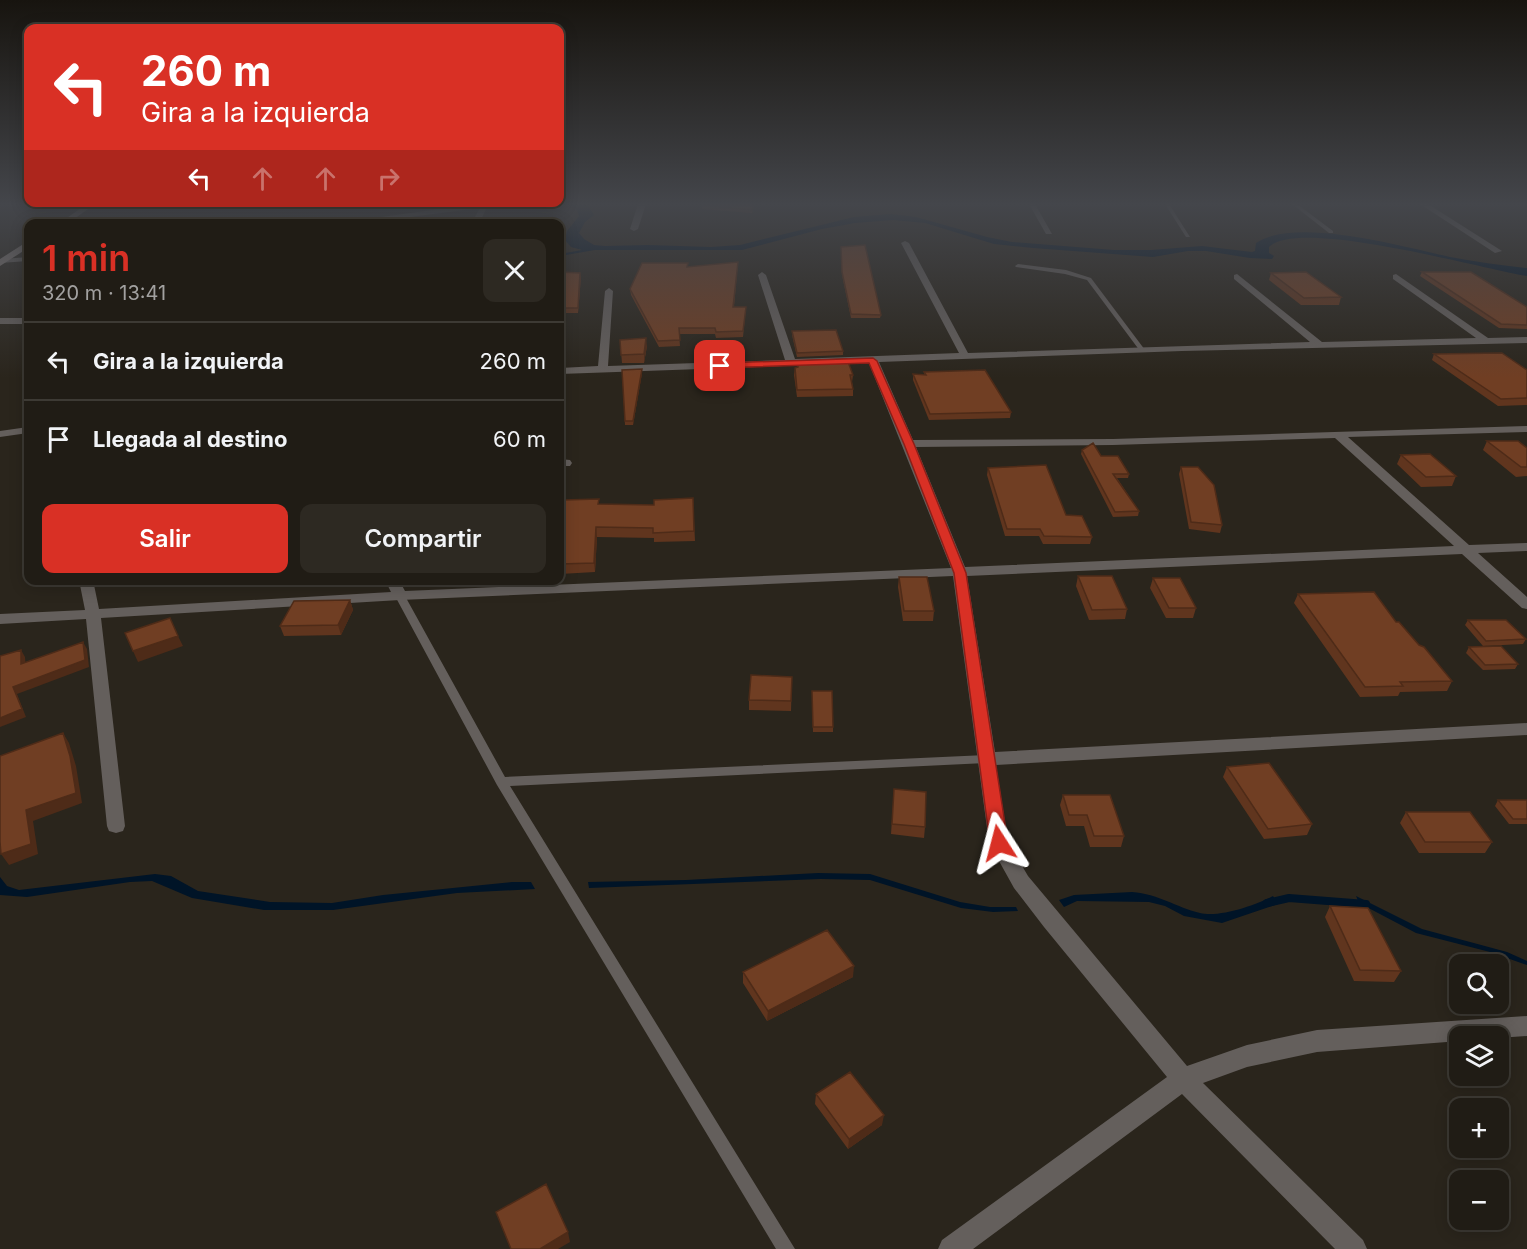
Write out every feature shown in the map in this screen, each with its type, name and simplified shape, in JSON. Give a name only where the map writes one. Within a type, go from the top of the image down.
[{"type":"street","points":[[915,262],[965,356]]},
{"type":"street","points":[[762,275],[791,363]]},
{"type":"street","points":[[1237,277],[1320,345]]},
{"type":"street","points":[[1396,277],[1486,341]]},
{"type":"street","points":[[603,370],[609,291]]},
{"type":"street","points":[[0,321],[24,321]]},
{"type":"street","points":[[564,371],[1142,350],[1527,340]]},
{"type":"street","points":[[873,361],[960,573],[999,843],[1021,882],[1058,930],[1183,1079],[1354,1249]]},
{"type":"street","points":[[909,444],[1113,442],[1527,429]]},
{"type":"street","points":[[0,434],[24,431]]},
{"type":"street","points":[[1338,434],[1527,605]]},
{"type":"street","points":[[0,619],[400,596],[1527,547]]},
{"type":"street","points":[[87,585],[93,614],[116,826]]},
{"type":"street","points":[[394,585],[400,596]]},
{"type":"street","points":[[986,759],[1527,729]]},
{"type":"street","points":[[951,1249],[1183,1079],[1247,1056],[1317,1041],[1527,1026]]},
{"type":"lane","points":[[1018,266],[1066,272],[1089,279],[1142,350]]},
{"type":"lane","points":[[400,596],[501,782],[786,1249]]},
{"type":"lane","points":[[501,782],[986,759]]},
{"type":"water","points":[[1461,262],[1483,262],[1527,268],[1527,276]]},
{"type":"water","points":[[818,873],[870,874],[960,902],[990,907],[1016,907],[1018,911],[993,912],[961,908],[870,880],[821,879],[589,888],[588,882],[686,880]]},
{"type":"water","points":[[155,874],[171,876],[198,891],[270,902],[332,903],[383,895],[512,882],[531,882],[535,889],[457,893],[333,910],[264,910],[192,898],[152,881],[130,882],[27,897],[0,895],[0,877],[7,886],[19,890]]},
{"type":"water","points":[[1132,892],[1150,895],[1208,914],[1237,910],[1273,896],[1278,904],[1222,923],[1184,916],[1165,906],[1149,902],[1077,901],[1064,907],[1059,900],[1074,895]]},
{"type":"water","points":[[1356,896],[1422,929],[1507,952],[1527,961],[1527,965],[1509,959],[1509,954],[1496,954],[1416,933],[1359,903]]},
{"type":"building","points":[[738,262],[733,307],[746,307],[743,331],[716,332],[715,328],[679,328],[680,340],[658,341],[630,289],[642,263],[688,263],[687,267]]},
{"type":"building","points":[[842,262],[869,262],[881,315],[851,314]]},
{"type":"building","points":[[564,272],[580,273],[578,308],[564,308]]},
{"type":"building","points":[[1306,272],[1341,297],[1304,298],[1271,273]]},
{"type":"building","points":[[1422,272],[1471,272],[1527,307],[1527,325],[1501,324]]},
{"type":"building","points":[[836,330],[843,351],[797,353],[792,331]]},
{"type":"building","points":[[646,338],[644,354],[621,355],[620,340]]},
{"type":"building","points":[[1502,353],[1527,370],[1527,398],[1501,399],[1434,354]]},
{"type":"building","points":[[847,359],[853,375],[850,375],[853,389],[797,390],[795,368],[798,367],[797,361]]},
{"type":"building","points":[[642,369],[633,421],[625,421],[622,370]]},
{"type":"building","points":[[985,370],[1011,412],[930,414],[913,374],[926,375],[924,372]]},
{"type":"building","points":[[1487,441],[1518,441],[1527,448],[1527,467],[1521,467]]},
{"type":"building","points":[[1093,443],[1101,456],[1118,456],[1129,474],[1113,474],[1139,511],[1115,512],[1082,450]]},
{"type":"building","points":[[1430,454],[1456,476],[1426,477],[1401,455]]},
{"type":"building","points":[[1046,465],[1066,515],[1082,516],[1092,537],[1044,536],[1040,529],[1007,529],[988,468]]},
{"type":"building","points":[[1181,467],[1198,467],[1214,485],[1222,525],[1191,522]]},
{"type":"building","points":[[693,498],[694,531],[653,533],[653,528],[596,527],[594,563],[564,564],[564,500],[599,499],[598,504],[654,505],[654,500]]},
{"type":"building","points":[[1078,576],[1112,576],[1127,609],[1092,610]]},
{"type":"building","points":[[899,577],[927,577],[934,611],[904,611]]},
{"type":"building","points":[[1153,578],[1180,578],[1196,608],[1169,608]]},
{"type":"building","points":[[1374,592],[1396,622],[1399,622],[1419,645],[1424,647],[1452,681],[1400,682],[1403,686],[1365,687],[1298,594]]},
{"type":"building","points":[[350,600],[338,625],[280,626],[294,601]]},
{"type":"building","points":[[170,618],[178,636],[133,651],[125,633]]},
{"type":"building","points":[[1468,620],[1506,620],[1526,639],[1486,641]]},
{"type":"building","points":[[83,642],[85,660],[13,687],[22,709],[0,718],[0,656],[21,650],[21,664]]},
{"type":"building","points":[[1501,646],[1518,664],[1485,665],[1469,647]]},
{"type":"building","points":[[751,675],[792,677],[791,701],[749,700]]},
{"type":"building","points":[[812,691],[832,691],[833,727],[813,727]]},
{"type":"building","points":[[63,733],[70,756],[76,793],[26,810],[31,844],[1,854],[0,756]]},
{"type":"building","points":[[1269,763],[1312,824],[1268,829],[1227,767]]},
{"type":"building","points":[[894,789],[926,792],[925,827],[892,824]]},
{"type":"building","points":[[1063,795],[1110,795],[1124,836],[1094,836],[1087,815],[1069,815]]},
{"type":"building","points":[[1498,800],[1527,800],[1527,819],[1513,819]]},
{"type":"building","points":[[1406,812],[1470,812],[1492,842],[1425,842]]},
{"type":"building","points":[[1330,906],[1368,908],[1401,971],[1360,970]]},
{"type":"building","points":[[827,930],[854,966],[768,1011],[743,972]]},
{"type":"building","points":[[850,1072],[884,1115],[849,1139],[816,1094]]},
{"type":"building","points":[[546,1184],[568,1232],[540,1249],[511,1249],[496,1212]]},
{"type":"waterway","points":[[1267,903],[1289,898],[1366,904]]},
{"type":"route","points":[[720,366],[873,361],[960,573],[999,843]]}]
